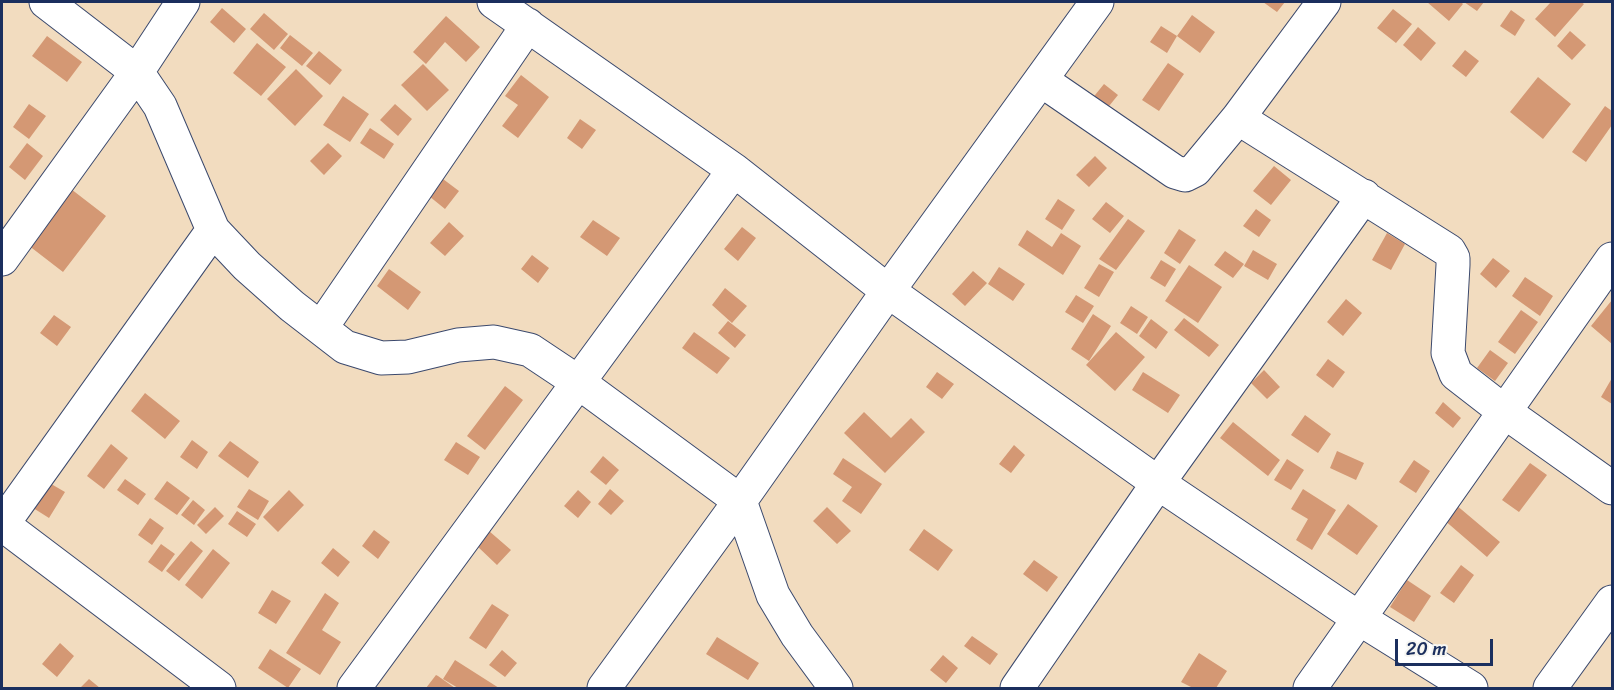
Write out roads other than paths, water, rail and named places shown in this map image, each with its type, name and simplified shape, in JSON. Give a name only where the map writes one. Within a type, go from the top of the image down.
[{"type":"street","points":[[46,2],[137,72],[160,106],[213,230],[247,266],[292,306],[345,347],[381,358],[408,357],[458,345],[494,342],[530,350],[578,382],[740,501],[773,595],[797,635],[836,688]]},
{"type":"street","points":[[2,259],[137,72],[183,2]]},
{"type":"street","points":[[494,2],[734,170],[888,291],[1158,483],[1360,620],[1471,688]]},
{"type":"street","points":[[604,688],[1097,2]]},
{"type":"street","points":[[1041,80],[1175,172],[1185,175],[1195,170],[1238,118],[1324,2]]},
{"type":"street","points":[[321,328],[528,25]]},
{"type":"street","points":[[1238,118],[1449,252],[1454,265],[1448,343],[1451,364],[1456,374],[1612,488]]},
{"type":"street","points":[[354,688],[734,170]]},
{"type":"street","points":[[1017,688],[1158,483],[1364,196]]},
{"type":"street","points":[[213,230],[2,524],[219,688]]},
{"type":"street","points":[[1310,688],[1612,259]]},
{"type":"street","points":[[1550,688],[1612,602]]}]
